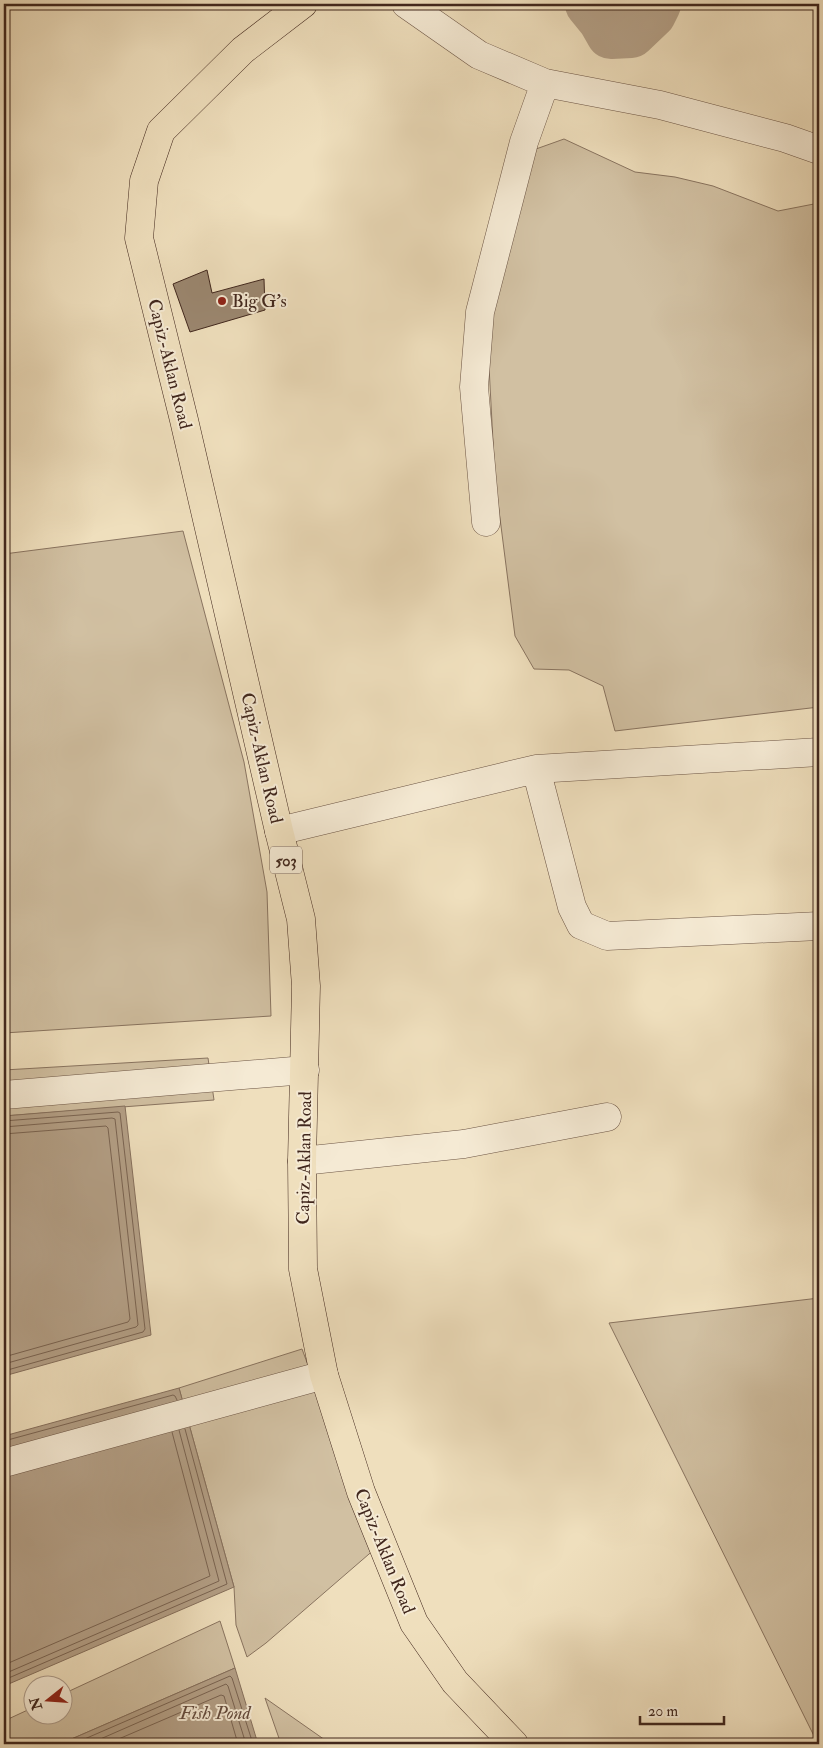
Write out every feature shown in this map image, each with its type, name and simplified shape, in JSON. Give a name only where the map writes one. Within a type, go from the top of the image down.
[{"type":"main road","name":"Capiz-Aklan Road","points":[[302,4],[242,50],[161,132],[144,181],[139,238],[184,420],[301,919],[306,986],[302,1161],[303,1269],[324,1375],[362,1492],[414,1623],[455,1682],[514,1744]]},
{"type":"street","points":[[406,4],[479,55],[545,83],[660,105],[785,138],[819,150]]},
{"type":"street","points":[[486,522],[474,387],[480,312],[524,142],[545,83]]},
{"type":"street","points":[[279,831],[536,769],[819,752]]},
{"type":"street","points":[[536,769],[572,907],[581,925],[607,936],[819,926]]},
{"type":"street","points":[[4,1094],[305,1070]]},
{"type":"street","points":[[302,1161],[464,1144],[607,1117]]},
{"type":"street","points":[[4,1463],[324,1375]]},
{"type":"shaded area","points":[[564,139],[635,172],[675,177],[713,186],[778,211],[819,203],[819,707],[615,731],[603,686],[569,670],[534,669],[515,636],[495,479],[487,329],[522,154]]},
{"type":"shaded area","points":[[183,531],[244,762],[267,892],[271,1016],[4,1033],[4,554]]},
{"type":"shaded area","points":[[208,1058],[214,1100],[4,1116],[4,1070]]},
{"type":"shaded area","points":[[819,1298],[819,1744],[818,1744],[609,1323]]},
{"type":"shaded area","points":[[302,1349],[376,1548],[266,1643],[247,1657],[236,1625],[234,1587],[179,1388]]},
{"type":"shaded area","points":[[220,1621],[235,1668],[60,1744],[4,1744],[4,1721],[22,1713],[22,1726],[72,1726],[72,1690]]},
{"type":"shaded area","points":[[265,1698],[325,1740],[329,1744],[281,1744]]},
{"type":"water","points":[[125,1106],[151,1335],[4,1376],[4,1116]]},
{"type":"water","points":[[179,1388],[234,1587],[27,1676],[22,1676],[22,1678],[4,1686],[4,1436]]},
{"type":"water","name":"Fish Pond","points":[[235,1668],[258,1744],[60,1744]]},
{"type":"building","name":"Big G's","points":[[207,270],[212,293],[264,279],[265,310],[190,332],[173,284]]},
{"type":"waterway","points":[[590,4],[611,34],[631,33],[651,14],[656,4]]},
{"type":"place","name":"Big G's","points":[[222,301]]}]
